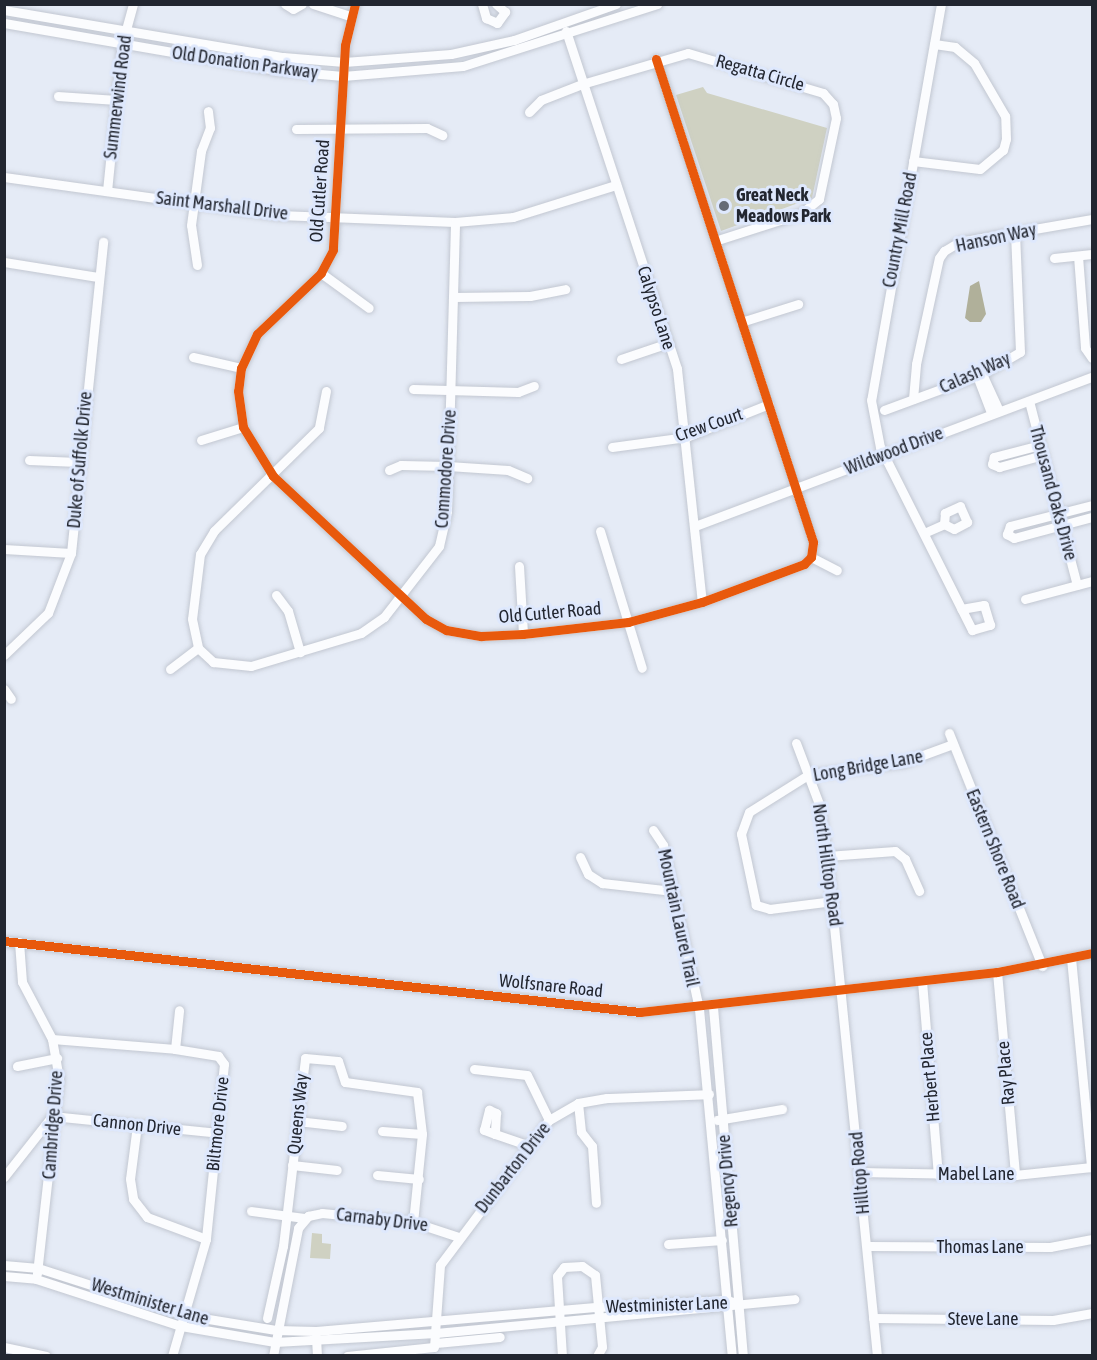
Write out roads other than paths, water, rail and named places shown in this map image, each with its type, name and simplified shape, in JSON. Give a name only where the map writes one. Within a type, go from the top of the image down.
[{"type":"street","name":"Summerwind Road","points":[[107,191],[122,44],[133,4]]},
{"type":"street","points":[[285,4],[293,9],[302,4]]},
{"type":"street","points":[[313,4],[351,16]]},
{"type":"street","name":"Old Cutler Road","points":[[355,4],[344,62],[333,250],[321,273],[257,334],[241,368],[238,391],[243,427],[273,476],[402,597],[446,630],[481,636],[523,634],[628,622],[702,602],[804,564],[811,557]]},
{"type":"street","points":[[482,4],[486,18],[497,23],[505,15],[496,4]]},
{"type":"street","name":"Old Donation Parkway","points":[[4,10],[344,62],[452,54],[563,23],[616,4]]},
{"type":"street","name":"Old Donation Parkway","points":[[4,23],[275,70],[343,76],[463,66],[567,36],[657,4]]},
{"type":"street","name":"Country Mill Road","points":[[941,4],[872,382],[871,416],[884,455],[961,609]]},
{"type":"street","name":"Calypso Lane","points":[[563,23],[681,387],[702,602]]},
{"type":"street","points":[[913,161],[980,169],[1003,150],[1006,140],[1005,116],[974,63],[955,47],[934,44]]},
{"type":"street","name":"Regatta Circle","points":[[529,112],[541,100],[582,84],[656,59],[688,53],[812,88],[833,104],[836,118],[823,190],[814,204],[802,213],[715,241]]},
{"type":"street","points":[[656,59],[813,542],[811,557],[837,570]]},
{"type":"street","points":[[58,96],[116,100]]},
{"type":"street","points":[[196,265],[194,204],[210,128],[208,111]]},
{"type":"street","points":[[296,129],[428,128],[442,135]]},
{"type":"street","name":"Saint Marshall Drive","points":[[4,177],[194,204],[336,217],[455,222],[513,217],[615,185]]},
{"type":"street","name":"Hanson Way","points":[[913,399],[939,258],[959,242],[1092,219]]},
{"type":"street","name":"Commodore Drive","points":[[198,648],[213,662],[231,666],[300,652],[361,633],[402,597],[439,546],[448,466],[455,222]]},
{"type":"street","name":"Calash Way","points":[[884,410],[980,375],[1011,361],[1023,342],[1015,233]]},
{"type":"street","name":"Duke of Suffolk Drive","points":[[4,655],[48,613],[71,553],[78,462],[103,242]]},
{"type":"street","points":[[1054,258],[1092,254]]},
{"type":"street","points":[[1077,256],[1085,348],[1092,358]]},
{"type":"street","points":[[4,262],[98,277]]},
{"type":"street","points":[[321,273],[369,309]]},
{"type":"street","points":[[454,297],[530,296],[565,289]]},
{"type":"street","points":[[741,322],[798,304]]},
{"type":"street","points":[[621,358],[668,343]]},
{"type":"street","points":[[193,357],[241,368]]},
{"type":"street","points":[[980,375],[995,412]]},
{"type":"street","name":"Wildwood Drive","points":[[695,526],[1092,376]]},
{"type":"street","points":[[412,389],[518,392],[534,386]]},
{"type":"street","points":[[170,669],[198,648],[192,619],[200,554],[214,531],[273,476],[319,428],[326,391]]},
{"type":"street","name":"Thousand Oaks Drive","points":[[1029,401],[1077,585]]},
{"type":"street","name":"Crew Court","points":[[612,447],[686,437],[769,404]]},
{"type":"street","points":[[201,440],[243,427]]},
{"type":"street","points":[[1040,445],[994,457],[992,464],[999,467],[1043,455]]},
{"type":"street","points":[[29,460],[78,462]]},
{"type":"street","points":[[389,470],[401,465],[448,466],[508,470],[526,478]]},
{"type":"street","points":[[1092,505],[1010,526],[1007,534],[1014,538],[1092,517]]},
{"type":"street","points":[[924,533],[944,524]]},
{"type":"street","points":[[600,531],[642,669]]},
{"type":"street","points":[[4,549],[71,553]]},
{"type":"street","points":[[519,566],[523,634]]},
{"type":"street","points":[[1025,599],[1092,581]]},
{"type":"street","points":[[276,595],[288,611],[300,652]]},
{"type":"street","points":[[4,688],[11,699]]},
{"type":"street","name":"Eastern Shore Road","points":[[949,733],[1042,966]]},
{"type":"street","name":"North Hilltop Road","points":[[796,743],[808,775],[827,856],[844,991]]},
{"type":"street","name":"Long Bridge Lane","points":[[756,905],[746,874],[742,825],[755,806],[808,775],[904,762],[953,744]]},
{"type":"street","name":"Mountain Laurel Trail","points":[[653,830],[663,845],[699,1009]]},
{"type":"street","points":[[827,856],[895,851],[905,859],[919,891]]},
{"type":"street","points":[[580,857],[588,874],[602,883],[673,891]]},
{"type":"street","points":[[750,914],[756,905],[770,909],[833,901]]},
{"type":"street","name":"Wolfsnare Road","points":[[4,941],[640,1012],[699,1009],[998,972],[1042,966],[1092,953]]},
{"type":"street","name":"Cambridge Drive","points":[[19,942],[22,982],[52,1039],[57,1058],[56,1116],[36,1279]]},
{"type":"street","points":[[1071,958],[1092,1167]]},
{"type":"street","name":"Ray Place","points":[[998,972],[1015,1175]]},
{"type":"street","name":"Herbert Place","points":[[922,981],[938,1173]]},
{"type":"street","name":"Hilltop Road","points":[[844,991],[877,1356]]},
{"type":"street","name":"Regency Drive","points":[[713,1007],[743,1356]]},
{"type":"street","name":"Regency Drive","points":[[699,1009],[732,1356]]},
{"type":"street","points":[[175,1049],[179,1010]]},
{"type":"street","name":"Biltmore Drive","points":[[52,1039],[175,1049],[222,1060],[218,1133],[206,1239],[172,1356]]},
{"type":"street","name":"Queens Way","points":[[267,1318],[280,1268],[304,1061],[310,1056],[338,1061],[345,1082],[417,1092],[422,1134],[413,1222]]},
{"type":"street","points":[[17,1066],[57,1058]]},
{"type":"street","points":[[474,1069],[527,1075],[549,1120]]},
{"type":"street","name":"Dunbarton Drive","points":[[436,1338],[440,1265],[527,1145],[549,1120],[578,1103],[708,1090],[720,1085]]},
{"type":"street","points":[[578,1103],[581,1132],[592,1146],[596,1203]]},
{"type":"street","points":[[711,1120],[723,1120],[782,1109]]},
{"type":"street","points":[[4,1177],[45,1120],[56,1116]]},
{"type":"street","name":"Cannon Drive","points":[[56,1116],[218,1133]]},
{"type":"street","points":[[297,1121],[342,1126]]},
{"type":"street","points":[[137,1125],[130,1179],[133,1199],[147,1217],[206,1239]]},
{"type":"street","points":[[382,1131],[422,1134]]},
{"type":"street","points":[[495,1134],[527,1145]]},
{"type":"street","points":[[35,1135],[53,1143]]},
{"type":"street","points":[[292,1165],[337,1170]]},
{"type":"street","name":"Mabel Lane","points":[[860,1172],[1015,1175],[1092,1167]]},
{"type":"street","points":[[377,1175],[419,1179]]},
{"type":"street","points":[[719,1203],[729,1202]]},
{"type":"street","name":"Carnaby Drive","points":[[250,1210],[304,1218],[322,1213],[413,1222],[459,1237]]},
{"type":"street","points":[[273,1356],[276,1330],[291,1269],[298,1228],[304,1218]]},
{"type":"street","name":"Thomas Lane","points":[[867,1246],[1050,1247],[1092,1239]]},
{"type":"street","points":[[668,1244],[722,1240]]},
{"type":"street","name":"Westminister Lane","points":[[4,1265],[38,1268],[184,1315],[276,1330],[316,1331],[436,1321],[559,1316],[739,1304]]},
{"type":"street","points":[[562,1356],[556,1276],[568,1267],[592,1270],[602,1347],[597,1356]]},
{"type":"street","points":[[280,1268],[291,1269]]},
{"type":"street","name":"Westminister Lane","points":[[4,1276],[36,1279],[181,1326],[275,1342],[436,1338],[559,1316]]},
{"type":"street","points":[[739,1304],[794,1299]]},
{"type":"street","name":"Steve Lane","points":[[873,1318],[1053,1320],[1092,1312]]},
{"type":"street","points":[[316,1331],[316,1356]]},
{"type":"street","points":[[347,1356],[406,1353],[431,1348],[436,1338],[500,1337]]},
{"type":"street","points":[[4,1347],[46,1356]]},
{"type":"place","name":"Great Neck Meadows Park","points":[[724,206]]}]
